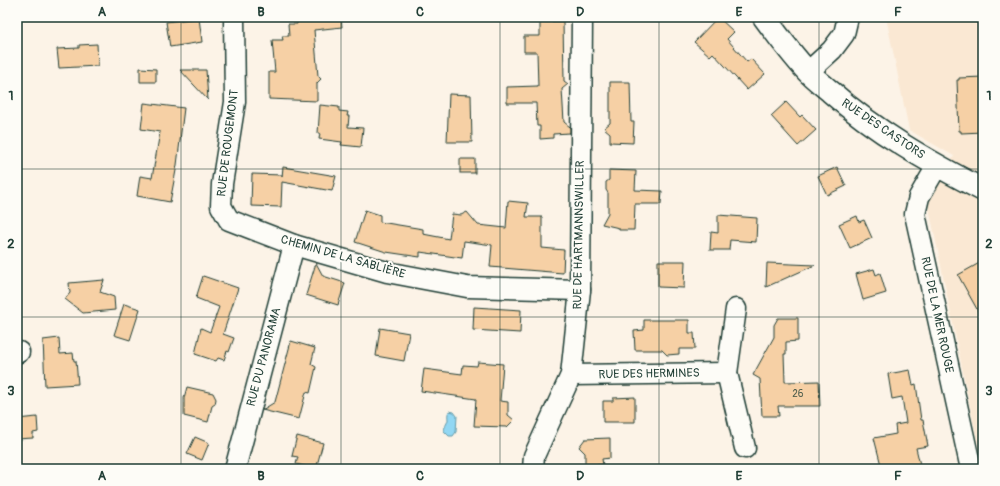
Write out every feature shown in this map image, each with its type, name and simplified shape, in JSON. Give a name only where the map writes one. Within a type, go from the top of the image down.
[{"type":"street","name":"RUE DE ROUGEMONT","points":[[229,220],[221,206],[222,184],[235,102],[234,17]]},
{"type":"street","name":"RUE DE HARTMANNSWILLER","points":[[533,469],[534,456],[571,375],[580,290],[582,17]]},
{"type":"street","name":"RUE DES CASTORS","points":[[764,17],[808,72],[853,111],[894,140],[937,166],[983,190]]},
{"type":"street","points":[[808,72],[832,50],[844,34],[848,17]]},
{"type":"street","name":"RUE DE LA MER ROUGE","points":[[937,166],[919,197],[915,214],[971,469]]},
{"type":"street","name":"CHEMIN DE LA SABLIÈRE","points":[[229,220],[294,245],[387,272],[467,287],[580,290]]},
{"type":"street","name":"RUE DU PANORAMA","points":[[235,469],[294,245]]},
{"type":"street","points":[[736,309],[727,373],[745,448]]},
{"type":"street","name":"RUE DES HERMINES","points":[[571,375],[727,373]]},
{"type":"shaded area","points":[[886,17],[983,17],[983,469],[928,203],[954,156],[909,130]]},
{"type":"water","points":[[449,411],[454,412],[457,416],[456,432],[453,436],[449,436],[444,431],[448,420]]},
{"type":"building","points":[[297,17],[341,17],[342,27],[314,30],[318,76],[321,79],[317,83],[317,101],[269,99],[269,72],[275,72],[272,40],[283,40],[282,36],[289,36],[288,24],[297,24]]},
{"type":"building","points":[[718,17],[734,32],[727,39],[747,62],[751,59],[765,74],[747,90],[713,53],[710,56],[694,42]]},
{"type":"building","points":[[199,18],[202,42],[170,47],[166,22]]},
{"type":"building","points":[[563,21],[564,81],[568,84],[562,89],[564,122],[570,127],[570,133],[553,134],[553,138],[540,139],[540,126],[537,126],[536,103],[507,103],[507,87],[538,86],[537,52],[524,52],[524,36],[540,36],[540,22]]},
{"type":"building","points":[[97,44],[98,66],[59,68],[57,49],[79,48],[79,45]]},
{"type":"building","points":[[140,68],[156,69],[156,82],[140,82]]},
{"type":"building","points":[[180,70],[206,70],[208,100]]},
{"type":"building","points":[[983,77],[983,132],[961,133],[961,131],[959,131],[957,80],[959,80],[959,78]]},
{"type":"building","points":[[610,82],[630,82],[631,122],[634,122],[633,143],[610,142],[610,133],[604,128],[610,123]]},
{"type":"building","points":[[449,94],[471,95],[472,142],[447,142]]},
{"type":"building","points":[[786,102],[800,117],[802,115],[816,130],[798,146],[771,116]]},
{"type":"building","points":[[144,103],[184,108],[177,165],[170,202],[137,196],[140,176],[152,178],[160,132],[141,129]]},
{"type":"building","points":[[320,105],[339,107],[339,111],[348,112],[348,127],[363,128],[361,147],[341,145],[342,142],[319,139]]},
{"type":"building","points":[[460,159],[475,159],[475,173],[460,173]]},
{"type":"building","points":[[283,167],[336,176],[332,191],[282,182],[281,207],[251,206],[252,174],[282,175],[282,177]]},
{"type":"building","points":[[837,167],[846,186],[827,195],[818,176]]},
{"type":"building","points":[[609,170],[636,171],[635,190],[662,191],[661,204],[635,204],[634,230],[619,230],[619,228],[602,224],[608,213],[608,193],[606,190],[606,182],[609,180]]},
{"type":"building","points":[[508,201],[528,203],[526,217],[542,217],[542,248],[564,250],[563,273],[490,267],[492,245],[464,241],[462,258],[420,252],[420,257],[386,252],[355,242],[365,210],[380,215],[380,222],[423,229],[423,234],[449,239],[452,214],[461,215],[467,212],[478,225],[506,228]]},
{"type":"building","points":[[718,215],[757,218],[756,242],[730,240],[729,250],[710,250],[711,232],[718,233]]},
{"type":"building","points":[[857,216],[859,222],[864,220],[872,238],[850,248],[839,224]]},
{"type":"building","points":[[658,261],[685,261],[684,288],[658,287]]},
{"type":"building","points":[[983,261],[983,320],[958,275]]},
{"type":"building","points":[[316,263],[323,276],[345,283],[338,305],[306,295]]},
{"type":"building","points":[[767,263],[815,265],[766,287]]},
{"type":"building","points":[[874,269],[876,275],[880,273],[886,293],[863,300],[856,274]]},
{"type":"building","points":[[203,276],[238,288],[223,334],[234,338],[229,352],[227,351],[224,360],[218,358],[216,361],[195,354],[201,328],[210,332],[219,307],[196,298]]},
{"type":"building","points":[[104,280],[100,292],[114,297],[115,310],[83,313],[65,299],[70,293],[69,283]]},
{"type":"building","points":[[124,304],[140,309],[130,340],[114,335]]},
{"type":"building","points":[[474,307],[521,310],[520,333],[473,330]]},
{"type":"building","points":[[778,318],[798,318],[798,341],[786,342],[786,354],[784,354],[785,382],[819,381],[820,406],[778,406],[779,416],[762,416],[760,379],[753,375],[774,337],[774,325]]},
{"type":"building","points":[[644,320],[689,320],[689,333],[694,333],[695,349],[679,349],[679,354],[667,355],[662,350],[635,350],[634,331],[644,330]]},
{"type":"building","points":[[380,328],[409,333],[404,361],[376,356]]},
{"type":"building","points":[[59,338],[60,354],[73,353],[74,361],[76,361],[78,384],[45,386],[43,340]]},
{"type":"building","points":[[291,341],[315,348],[311,364],[316,367],[310,393],[306,392],[299,419],[262,410],[275,402]]},
{"type":"building","points":[[478,362],[503,364],[500,401],[508,402],[508,415],[514,420],[507,427],[474,426],[476,399],[421,391],[424,369],[462,374],[463,365],[477,366]]},
{"type":"building","points":[[910,370],[913,385],[916,384],[921,420],[923,420],[928,446],[916,448],[921,469],[882,469],[874,438],[896,434],[895,425],[906,423],[902,397],[892,399],[888,374]]},
{"type":"building","points":[[187,387],[213,393],[216,399],[215,404],[212,406],[208,422],[184,416],[184,398]]},
{"type":"building","points":[[635,397],[635,422],[603,422],[603,401],[613,401],[613,398]]},
{"type":"building","points":[[37,417],[38,432],[33,433],[33,438],[17,439],[17,419]]},
{"type":"building","points":[[297,436],[323,443],[316,469],[296,464],[298,457],[292,456]]},
{"type":"building","points":[[195,437],[209,443],[202,460],[187,454]]},
{"type":"building","points":[[610,438],[610,458],[602,459],[603,465],[585,465],[585,453],[579,447],[585,439]]}]
